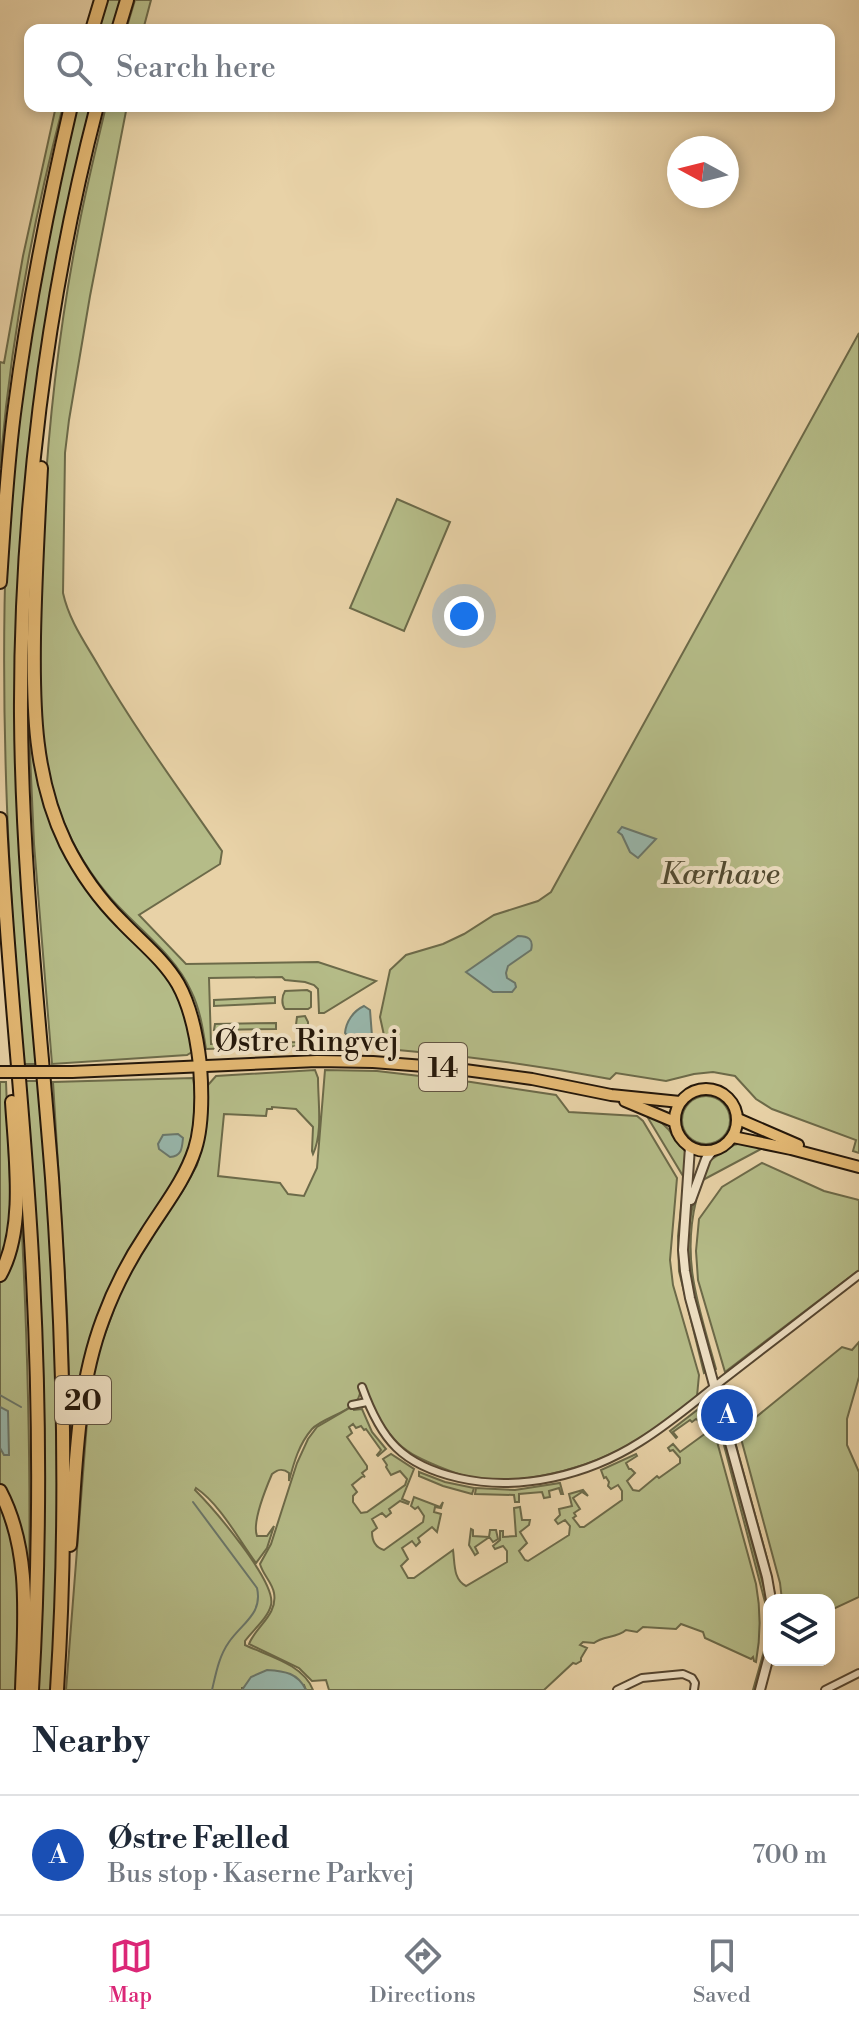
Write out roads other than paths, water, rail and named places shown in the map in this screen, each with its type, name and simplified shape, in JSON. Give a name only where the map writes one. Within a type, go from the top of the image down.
[{"type":"highway","points":[[94,24],[101,0]]},
{"type":"highway","points":[[120,24],[127,0]]},
{"type":"highway","points":[[0,582],[14,407],[31,294],[70,112]]},
{"type":"highway","points":[[57,1690],[63,1525],[59,1303],[24,832],[21,716],[23,615],[31,492],[52,322],[72,209],[96,112]]},
{"type":"highway","points":[[52,322],[35,595],[34,717],[40,769],[56,822],[80,869],[98,896],[163,963],[179,986],[193,1021],[200,1066]]},
{"type":"highway","points":[[0,819],[34,1295],[37,1517],[32,1690]]},
{"type":"highway","points":[[0,1275],[12,1246],[16,1213],[10,971]]},
{"type":"highway","name":"20","points":[[58,1664],[80,1420],[90,1360],[102,1321],[120,1280],[180,1182],[196,1146],[200,1117],[200,1066]]},
{"type":"highway","points":[[0,1491],[16,1534],[23,1579],[22,1690]]},
{"type":"main road","name":"Østre Ringvej","points":[[0,1072],[72,1072],[331,1060],[450,1068],[611,1095],[680,1102]]},
{"type":"main road","name":"14","points":[[680,1102],[699,1089],[717,1090],[734,1104],[738,1119],[826,1157]]},
{"type":"main road","name":"Østre Ringvej","points":[[611,1095],[675,1122]]},
{"type":"main road","points":[[680,1102],[675,1122],[679,1136],[690,1147],[701,1151],[722,1147],[736,1132],[738,1119]]},
{"type":"main road","name":"14","points":[[733,1137],[859,1167]]},
{"type":"street","points":[[690,1147],[684,1229],[685,1271],[770,1594]]},
{"type":"street","points":[[687,1212],[706,1159],[712,1151]]},
{"type":"street","points":[[362,1387],[386,1438],[401,1453],[420,1464],[465,1479],[492,1482],[560,1476],[615,1456],[650,1436],[859,1275]]},
{"type":"street","points":[[352,1405],[367,1402]]},
{"type":"street","points":[[760,1690],[766,1666]]},
{"type":"street","points":[[825,1690],[859,1673]]},
{"type":"street","points":[[617,1690],[640,1679],[683,1674],[692,1678],[694,1690]]},
{"type":"water","points":[[622,827],[656,839],[638,858],[630,852],[618,832]]},
{"type":"water","points":[[518,936],[529,939],[532,946],[531,950],[508,966],[507,978],[516,987],[512,992],[493,992],[466,972]]},
{"type":"water","points":[[364,1006],[370,1010],[372,1036],[368,1040],[351,1040],[345,1033],[347,1025],[353,1014]]},
{"type":"water","points":[[178,1134],[183,1138],[182,1148],[177,1155],[170,1157],[159,1149],[158,1144],[163,1135]]},
{"type":"water","points":[[0,1407],[8,1411],[9,1455],[4,1455],[0,1448]]},
{"type":"water","points":[[267,1670],[290,1674],[306,1690],[242,1690],[251,1677]]},
{"type":"waterway","points":[[0,1395],[21,1407]]},
{"type":"waterway","points":[[193,1502],[257,1588],[258,1597],[254,1612],[223,1653],[212,1690]]},
{"type":"place","name":"Østre Fælled","points":[[727,1415]]},
{"type":"park label","name":"Kærhave","points":[[720,874]]}]
